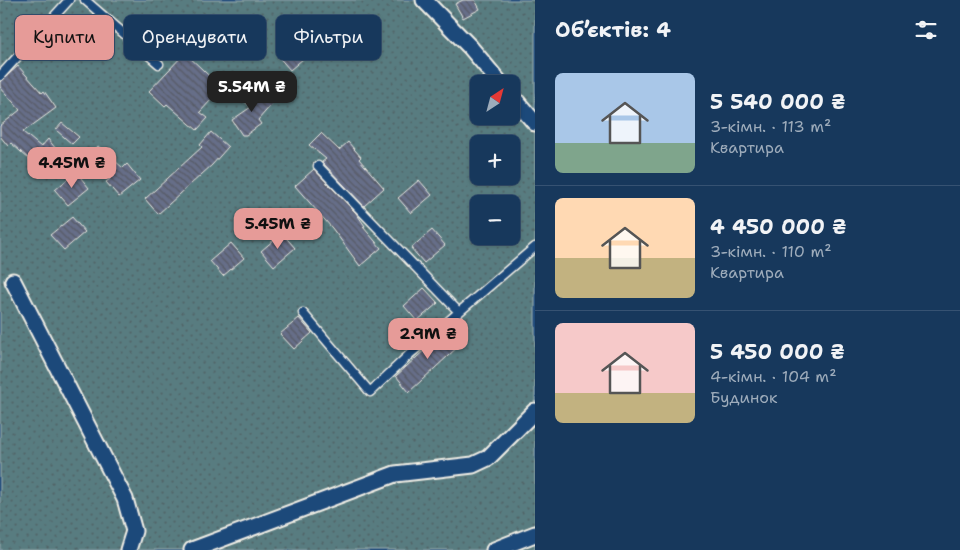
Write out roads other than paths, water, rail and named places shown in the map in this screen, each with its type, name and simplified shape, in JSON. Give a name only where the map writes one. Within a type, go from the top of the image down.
[{"type":"street","points":[[424,0],[494,75]]},
{"type":"street","points":[[520,106],[535,123]]},
{"type":"street","points":[[13,281],[125,499],[134,531],[128,550]]},
{"type":"street","points":[[192,550],[396,474],[473,465],[488,458],[535,411]]},
{"type":"street","points":[[494,550],[535,534]]},
{"type":"lane","points":[[0,76],[69,0]]},
{"type":"lane","points":[[85,0],[159,64]]},
{"type":"lane","points":[[318,166],[459,312]]},
{"type":"lane","points":[[303,313],[370,392],[535,247]]}]
